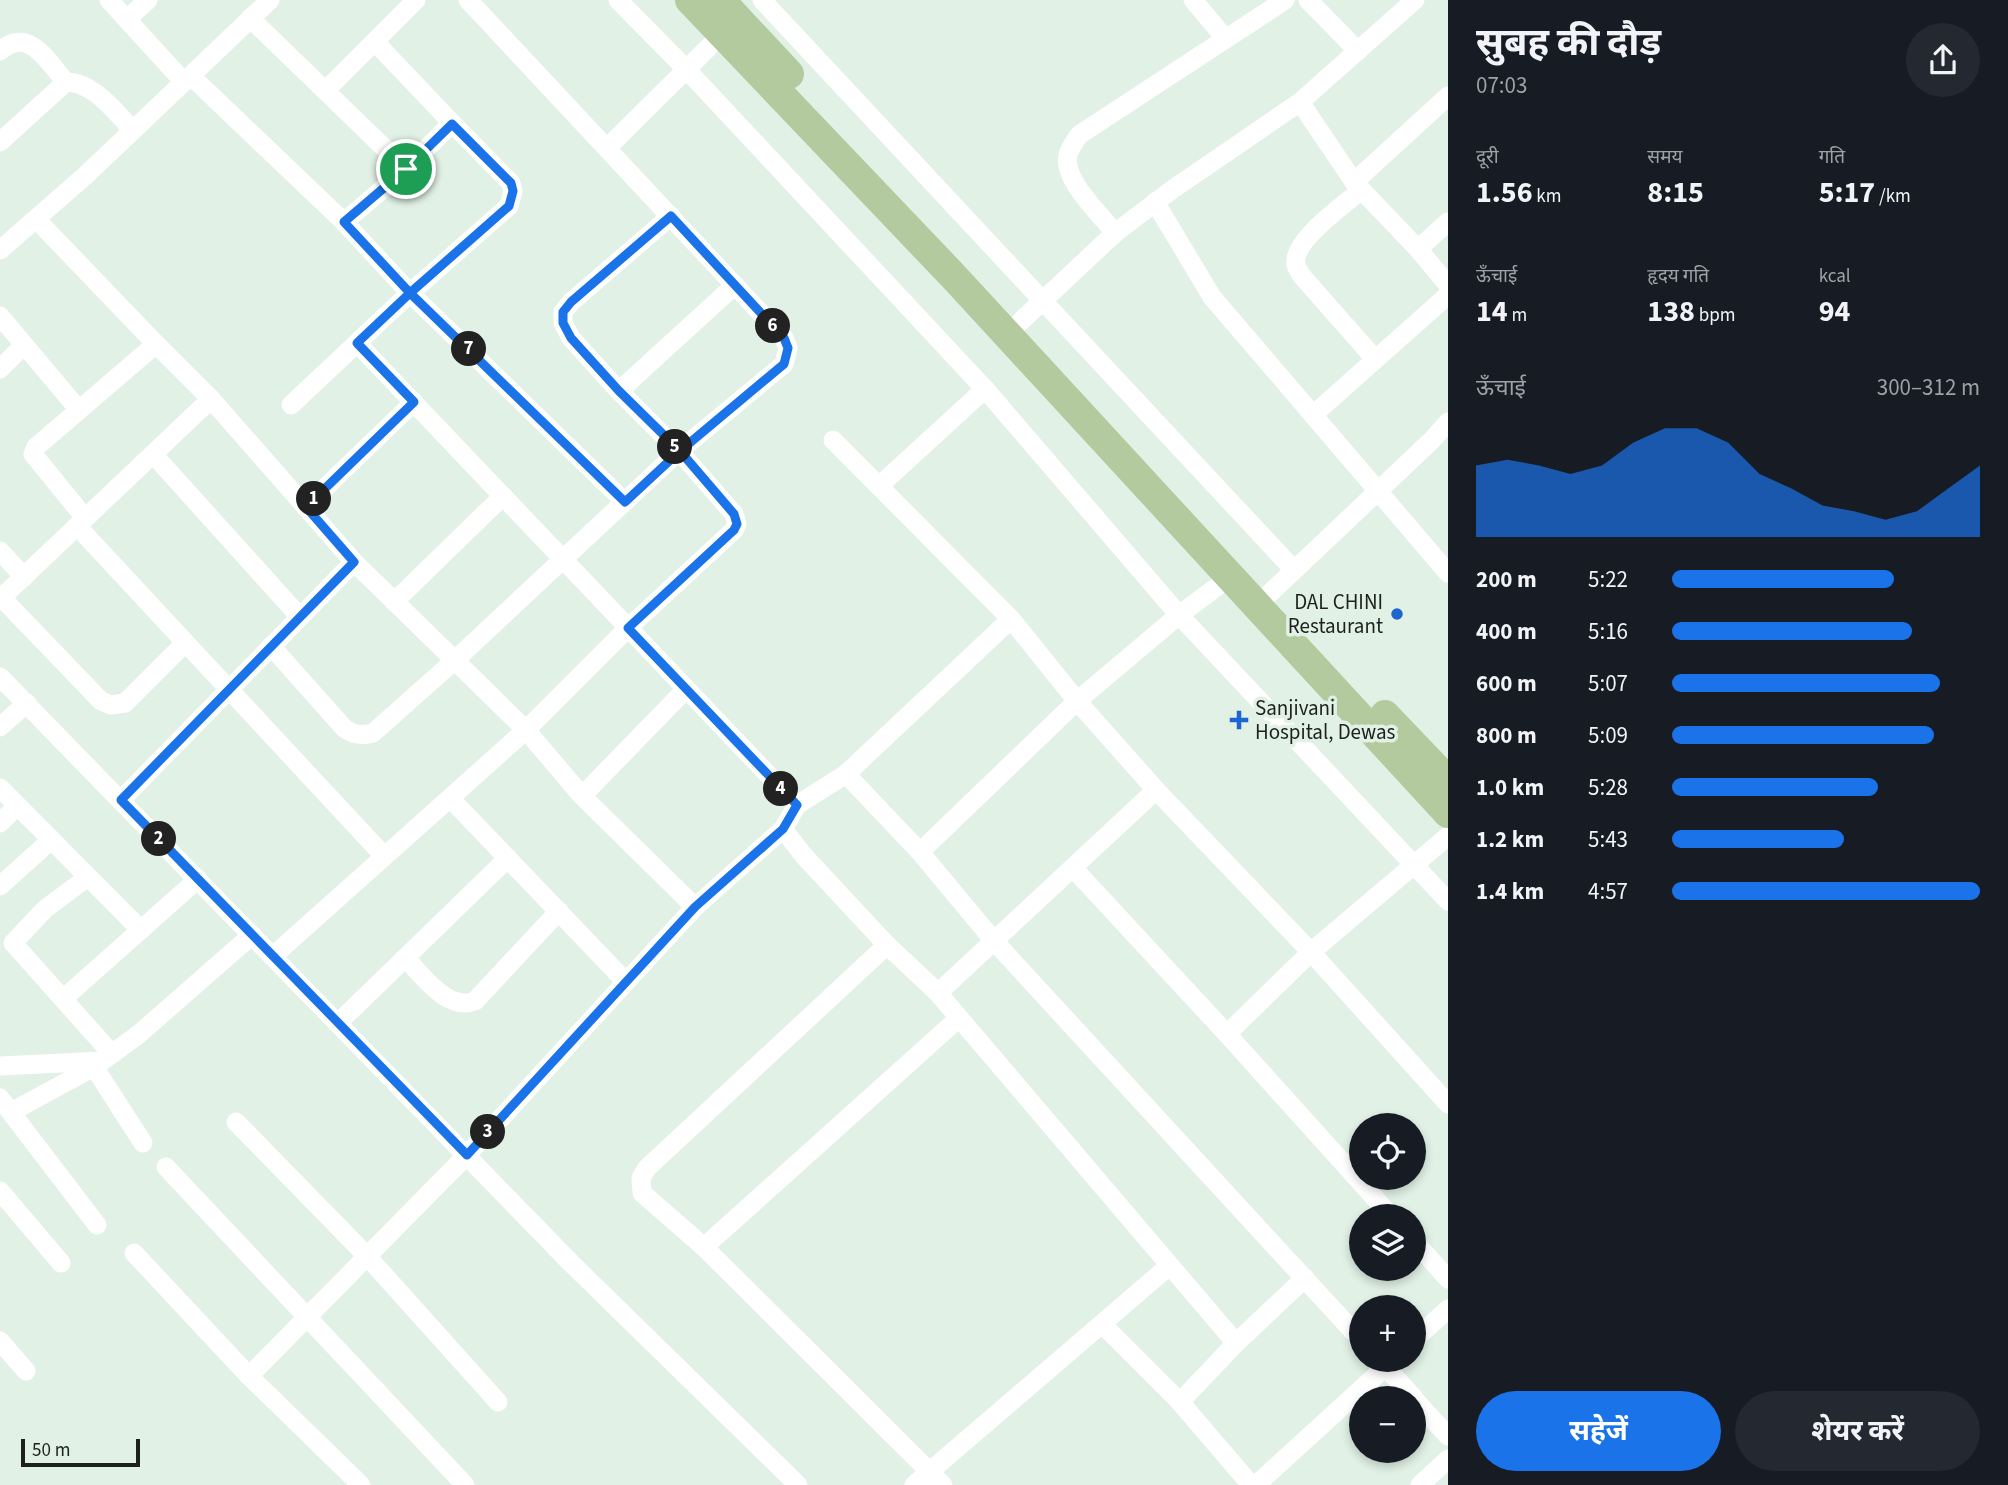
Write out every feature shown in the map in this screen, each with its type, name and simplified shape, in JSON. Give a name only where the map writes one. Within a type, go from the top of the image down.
[{"type":"main road","points":[[690,0],[963,287],[1448,813]]},
{"type":"main road","points":[[720,0],[1269,594],[1448,781]]},
{"type":"street","points":[[109,0],[187,79],[344,222],[410,293],[625,502]]},
{"type":"street","points":[[127,19],[148,0]]},
{"type":"street","points":[[0,250],[133,130],[270,0]]},
{"type":"street","points":[[325,91],[416,0]]},
{"type":"street","points":[[271,646],[344,728],[352,734],[364,736],[373,733],[680,451],[784,364],[788,348],[784,338],[468,0]]},
{"type":"street","points":[[618,0],[985,388],[1180,615],[1448,901]]},
{"type":"street","points":[[762,0],[1294,570]]},
{"type":"street","points":[[1193,0],[1225,38]]},
{"type":"street","points":[[1115,233],[1071,178],[1067,165],[1068,153],[1079,135],[1285,0]]},
{"type":"street","points":[[1308,0],[1358,51]]},
{"type":"street","points":[[1019,323],[1115,233],[1155,202],[1300,102],[1415,0]]},
{"type":"street","points":[[250,18],[406,169]]},
{"type":"street","points":[[607,148],[722,34]]},
{"type":"street","points":[[0,51],[12,42],[21,40],[31,44],[66,82]]},
{"type":"street","points":[[291,405],[410,293],[509,206],[513,191],[511,183],[375,42]]},
{"type":"street","points":[[0,142],[66,82],[77,82],[87,87],[133,130]]},
{"type":"street","points":[[1376,359],[1301,275],[1296,265],[1296,257],[1303,241],[1448,96]]},
{"type":"street","points":[[1300,102],[1358,186],[1448,285]]},
{"type":"street","points":[[344,222],[406,169],[452,124]]},
{"type":"street","points":[[1155,202],[1212,297],[1448,573]]},
{"type":"street","points":[[273,956],[526,730],[628,628],[734,530],[737,524],[734,514],[680,451],[619,391],[571,338],[563,323],[563,312],[571,302],[671,216]]},
{"type":"street","points":[[36,219],[211,399],[354,562],[526,730],[582,796],[695,907]]},
{"type":"street","points":[[1418,249],[1448,222]]},
{"type":"street","points":[[619,391],[735,285]]},
{"type":"street","points":[[1313,415],[1448,295]]},
{"type":"street","points":[[0,316],[79,410]]},
{"type":"street","points":[[357,343],[797,805]]},
{"type":"street","points":[[156,344],[36,447],[33,454],[81,522],[185,643],[384,856]]},
{"type":"street","points":[[0,369],[24,345]]},
{"type":"street","points":[[879,486],[985,388]]},
{"type":"street","points":[[185,643],[125,703],[111,705],[101,701],[1,599],[211,399]]},
{"type":"street","points":[[306,507],[414,402]]},
{"type":"street","points":[[1269,594],[1446,429]]},
{"type":"street","points":[[833,440],[1011,619],[1077,701],[1156,790],[1311,952],[1448,1104]]},
{"type":"street","points":[[153,454],[300,617]]},
{"type":"street","points":[[394,602],[503,496]]},
{"type":"street","points":[[0,551],[24,577]]},
{"type":"street","points":[[121,800],[354,562]]},
{"type":"street","points":[[920,852],[1077,701],[1230,577]]},
{"type":"street","points":[[249,1376],[467,1155],[695,907],[783,829],[797,805],[846,774],[1011,619]]},
{"type":"street","points":[[0,677],[571,1263],[798,1485]]},
{"type":"street","points":[[582,796],[686,689]]},
{"type":"street","points":[[0,727],[27,703]]},
{"type":"street","points":[[846,774],[920,852],[994,941],[1349,1327]]},
{"type":"street","points":[[0,788],[141,930]]},
{"type":"street","points":[[938,993],[1156,790]]},
{"type":"street","points":[[450,798],[626,982]]},
{"type":"street","points":[[0,823],[17,806]]},
{"type":"street","points":[[783,829],[804,856],[887,945],[938,993],[1236,1343]]},
{"type":"street","points":[[1227,1034],[1311,952],[1448,836]]},
{"type":"street","points":[[0,886],[51,840]]},
{"type":"street","points":[[338,1023],[508,858]]},
{"type":"street","points":[[1073,867],[1380,1204]]},
{"type":"street","points":[[88,877],[45,909],[6,949],[63,999],[103,1061],[143,1143]]},
{"type":"street","points":[[63,999],[198,879]]},
{"type":"street","points":[[405,958],[448,1000],[460,1005],[468,1004],[474,1001],[559,911]]},
{"type":"street","points":[[97,1225],[5,1105],[103,1061],[139,1034],[252,935]]},
{"type":"street","points":[[887,945],[647,1168],[640,1178],[642,1194],[704,1247],[936,1478]]},
{"type":"street","points":[[704,1247],[959,1018]]},
{"type":"street","points":[[0,1066],[103,1061]]},
{"type":"street","points":[[236,1122],[366,1255],[498,1402]]},
{"type":"street","points":[[166,1167],[465,1485]]},
{"type":"street","points":[[0,1191],[61,1263]]},
{"type":"street","points":[[134,1253],[249,1376],[361,1485]]},
{"type":"street","points":[[1426,1254],[1448,1279]]},
{"type":"street","points":[[914,1485],[936,1478],[1102,1324],[1169,1266]]},
{"type":"street","points":[[1180,1402],[1236,1343],[1305,1278]]},
{"type":"street","points":[[1426,1329],[1448,1310]]},
{"type":"street","points":[[1102,1324],[1180,1402],[1251,1485]]},
{"type":"street","points":[[0,1341],[26,1371]]},
{"type":"street","points":[[1256,1485],[1375,1372]]},
{"type":"street","points":[[1393,1372],[1404,1386]]},
{"type":"street","points":[[1426,1412],[1448,1436]]},
{"type":"street","points":[[1420,1485],[1448,1459]]},
{"type":"place","name":"DAL CHINI Restaurant","points":[[1397,614]]},
{"type":"place","name":"Sanjivani Hospital, Dewas","points":[[1239,720]]},
{"type":"route","points":[[406,169],[344,222],[410,293],[357,343],[414,402],[306,507],[354,562],[121,800],[467,1155],[695,907],[783,829],[797,805],[628,628],[734,530],[737,524],[734,514],[680,451],[619,391],[571,338],[563,323],[563,312],[571,302],[671,216],[784,338],[788,348],[784,364],[680,451],[625,502],[410,293],[509,206],[513,191],[511,183],[452,124],[406,169]]}]
